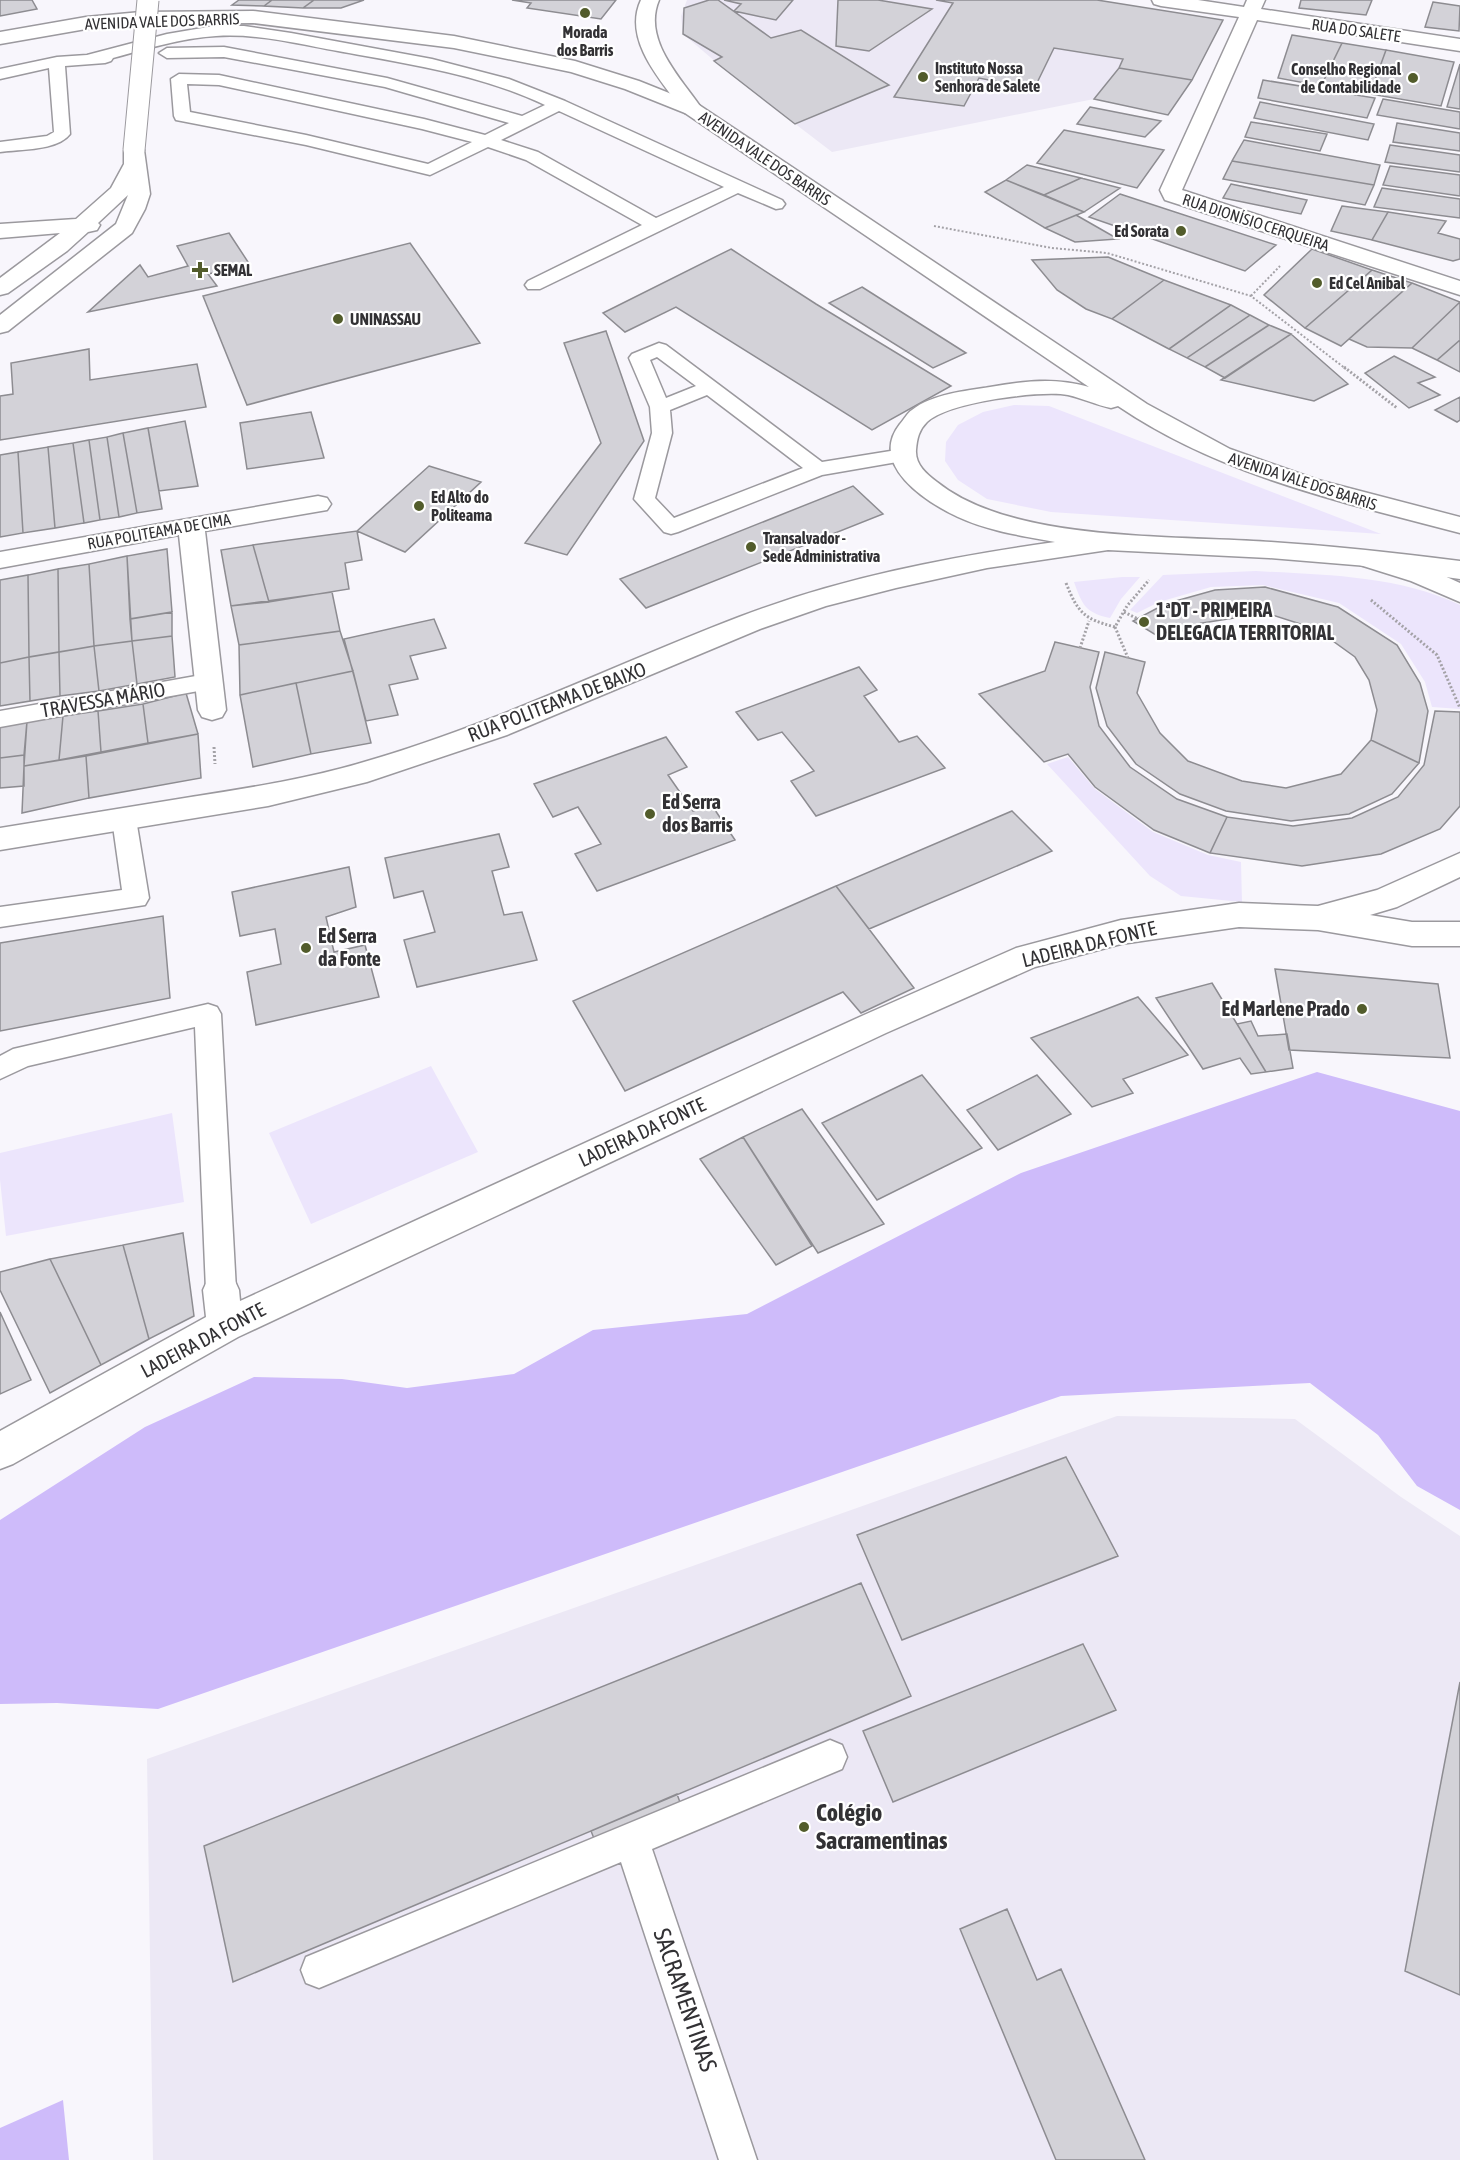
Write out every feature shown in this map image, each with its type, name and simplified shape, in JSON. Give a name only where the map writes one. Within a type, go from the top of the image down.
[{"type":"street","points":[[0,327],[123,228],[136,207],[140,189],[134,158],[147,0]]},
{"type":"street","points":[[650,0],[647,4],[644,27],[652,52],[692,109]]},
{"type":"street","name":"RUA DO SALETE","points":[[1161,0],[1254,7],[1460,45]]},
{"type":"street","name":"RUA DIONÍSIO CERQUEIRA","points":[[1254,7],[1171,190],[1173,195],[1460,288]]},
{"type":"street","name":"AVENIDA VALE DOS BARRIS","points":[[0,38],[86,23],[203,16],[253,17],[454,42],[575,67],[632,85],[692,109],[1138,409],[1221,454],[1309,486],[1460,525]]},
{"type":"street","points":[[0,288],[59,246],[120,191],[134,158]]},
{"type":"street","points":[[0,231],[81,225],[123,228]]},
{"type":"street","points":[[1138,409],[1068,388],[1029,387],[952,400],[920,415],[905,434],[903,455],[914,476],[934,493],[968,512],[1017,527],[1108,542],[1269,550],[1367,558],[1460,570]]},
{"type":"street","name":"RUA POLITEAMA DE CIMA","points":[[0,560],[318,504]]},
{"type":"street","points":[[191,525],[207,682],[212,710]]},
{"type":"street","name":"RUA POLITEAMA DE BAIXO","points":[[0,839],[268,795],[389,765],[497,728],[750,623],[817,600],[896,579],[987,560],[1108,542]]},
{"type":"street","points":[[1367,558],[1420,575],[1460,593]]},
{"type":"street","name":"LADEIRA DA FONTE","points":[[1318,918],[1386,899],[1460,864]]},
{"type":"street","name":"LADEIRA DA FONTE","points":[[0,1451],[225,1325],[853,1034],[1027,957],[1121,932],[1239,915],[1318,918],[1412,934],[1460,934]]},
{"type":"street","points":[[1412,934],[1460,952]]},
{"type":"street","points":[[221,1290],[225,1325]]},
{"type":"lane","points":[[89,59],[184,36],[215,31],[250,32],[440,65],[487,75],[559,104],[777,204]]},
{"type":"lane","points":[[383,33],[440,65]]},
{"type":"lane","points":[[0,74],[57,62],[160,53],[224,52],[387,83],[524,122]]},
{"type":"lane","points":[[0,147],[51,140],[62,134],[57,62]]},
{"type":"lane","points":[[559,104],[485,140],[429,170],[374,155],[247,127],[182,116],[179,79],[219,80],[424,124],[485,140],[532,156],[655,225]]},
{"type":"lane","points":[[534,285],[740,186]]},
{"type":"lane","points":[[818,469],[659,349],[639,358],[660,407],[662,433],[644,499],[671,527],[818,469],[903,455]]},
{"type":"lane","points":[[660,407],[710,387]]},
{"type":"lane","name":"TRAVESSA MÁRIO","points":[[0,719],[207,682]]},
{"type":"lane","points":[[0,917],[136,898],[124,819]]},
{"type":"lane","points":[[0,1068],[22,1057],[208,1014],[221,1290]]},
{"type":"lane","points":[[319,1970],[830,1757]]},
{"type":"lane","name":"SACRAMENTINAS","points":[[631,1839],[738,2160]]},
{"type":"path","points":[[929,225],[1052,248],[1107,254],[1251,296],[1397,408]]},
{"type":"path","points":[[1251,296],[1280,266]]},
{"type":"path","points":[[1114,627],[1150,579],[1168,545]]},
{"type":"path","points":[[1054,550],[1075,608],[1089,621],[1114,627]]},
{"type":"path","points":[[1366,597],[1437,655],[1460,708]]},
{"type":"path","points":[[1124,612],[1138,619]]},
{"type":"path","points":[[1080,648],[1089,621]]},
{"type":"path","points":[[1114,627],[1128,657]]},
{"type":"path","points":[[212,710],[217,803]]},
{"type":"shaded area","name":"Instituto Nossa Senhora de Salete","points":[[687,0],[1097,0],[1223,20],[1192,80],[1119,68],[1094,99],[832,152],[730,74],[683,34],[681,16]]},
{"type":"shaded area","points":[[1014,405],[1049,406],[1381,534],[1051,512],[987,499],[958,480],[945,461],[946,442],[958,425],[983,412]]},
{"type":"shaded area","points":[[1256,571],[1386,582],[1436,595],[1460,605],[1460,709],[1432,707],[1425,682],[1401,644],[1339,603],[1263,585],[1211,587],[1159,602],[1137,613],[1130,610],[1163,575]]},
{"type":"shaded area","points":[[1140,577],[1121,599],[1110,618],[1095,613],[1086,606],[1074,582]]},
{"type":"shaded area","points":[[1068,757],[1095,789],[1153,832],[1208,855],[1241,862],[1242,902],[1181,896],[1150,876],[1047,764]]},
{"type":"shaded area","points":[[431,1066],[478,1152],[311,1224],[269,1133]]},
{"type":"shaded area","points":[[1317,1072],[1460,1111],[1460,1510],[1417,1486],[1378,1435],[1310,1383],[1061,1396],[158,1709],[57,1703],[0,1704],[0,1520],[145,1427],[254,1377],[342,1379],[407,1388],[514,1374],[593,1330],[747,1314],[1021,1173]]},
{"type":"shaded area","points":[[172,1113],[184,1202],[6,1236],[0,1180],[0,1153]]},
{"type":"shaded area","name":"Colégio Sacramentinas","points":[[1117,1416],[1295,1419],[1401,1497],[1460,1536],[1460,2160],[153,2160],[147,1759]]},
{"type":"shaded area","points":[[63,2100],[69,2160],[0,2160],[0,2128]]},
{"type":"building","points":[[0,0],[32,0],[37,9],[0,16]]},
{"type":"building","points":[[239,0],[272,0],[264,6],[232,5]]},
{"type":"building","points":[[272,0],[314,0],[303,8],[264,6]]},
{"type":"building","points":[[314,0],[364,0],[341,8],[303,8]]},
{"type":"building","name":"Morada dos Barris","points":[[512,0],[616,0],[601,19],[527,8],[531,3]]},
{"type":"building","points":[[709,0],[718,0],[771,38],[801,30],[889,85],[795,124],[714,61],[722,57],[683,34],[684,8]]},
{"type":"building","points":[[724,0],[793,0],[776,20],[734,11],[741,4]]},
{"type":"building","points":[[838,0],[878,0],[932,9],[869,51],[836,46]]},
{"type":"building","points":[[936,0],[1097,0],[1223,20],[1192,80],[1119,68],[1123,59],[1054,48],[1034,89],[979,78],[964,106],[894,97],[953,3]]},
{"type":"building","points":[[1301,0],[1372,0],[1366,15],[1299,8]]},
{"type":"building","points":[[1433,2],[1460,6],[1459,31],[1425,27]]},
{"type":"building","points":[[1292,35],[1342,43],[1321,86],[1278,78]]},
{"type":"building","points":[[1342,43],[1386,50],[1370,94],[1321,86]]},
{"type":"building","name":"Conselho Regional de Contabilidade","points":[[1386,50],[1454,62],[1441,106],[1370,94]]},
{"type":"building","points":[[1460,64],[1460,109],[1447,107]]},
{"type":"building","points":[[1119,68],[1192,80],[1168,115],[1094,99]]},
{"type":"building","points":[[1263,80],[1375,98],[1367,118],[1258,98]]},
{"type":"building","points":[[1383,99],[1460,112],[1460,129],[1377,115]]},
{"type":"building","points":[[1260,102],[1374,124],[1368,140],[1254,118]]},
{"type":"building","points":[[1090,107],[1161,121],[1145,137],[1077,124]]},
{"type":"building","points":[[1251,122],[1327,134],[1320,151],[1245,137]]},
{"type":"building","points":[[1397,123],[1460,133],[1460,151],[1393,142]]},
{"type":"building","points":[[1064,130],[1164,150],[1137,188],[1037,163]]},
{"type":"building","points":[[1244,140],[1380,165],[1374,185],[1232,161]]},
{"type":"building","points":[[1390,145],[1460,155],[1460,172],[1385,162]]},
{"type":"building","points":[[1232,161],[1374,185],[1365,205],[1223,179]]},
{"type":"building","points":[[1027,165],[1081,178],[1044,195],[1006,180]]},
{"type":"building","points":[[1390,166],[1460,175],[1460,196],[1383,185]]},
{"type":"building","points":[[1081,178],[1120,188],[1084,212],[1044,195]]},
{"type":"building","points":[[1006,180],[1084,212],[1045,228],[985,192]]},
{"type":"building","points":[[1231,184],[1307,200],[1301,214],[1223,198]]},
{"type":"building","points":[[1382,188],[1460,199],[1460,218],[1374,207]]},
{"type":"building","name":"Ed Sorata","points":[[1120,194],[1276,245],[1245,271],[1089,217]]},
{"type":"building","points":[[1342,206],[1388,212],[1372,240],[1331,231]]},
{"type":"building","points":[[1388,212],[1446,221],[1438,233],[1460,239],[1460,259],[1453,261],[1372,240]]},
{"type":"building","points":[[1076,215],[1118,239],[1075,242],[1045,228]]},
{"type":"building","name":"SEMAL","points":[[229,233],[250,265],[208,274],[217,286],[88,312],[140,265],[148,277],[188,266],[177,246]]},
{"type":"building","name":"UNINASSAU","points":[[410,243],[480,343],[247,405],[203,296]]},
{"type":"building","points":[[731,249],[951,386],[872,430],[676,307],[625,332],[603,313]]},
{"type":"building","name":"Ed Cel Anibal","points":[[1312,249],[1372,270],[1305,328],[1264,295]]},
{"type":"building","points":[[1108,257],[1164,280],[1112,319],[1086,309],[1057,290],[1032,260]]},
{"type":"building","points":[[1372,270],[1412,283],[1341,346],[1305,328]]},
{"type":"building","points":[[1164,280],[1231,305],[1169,349],[1112,319]]},
{"type":"building","points":[[1412,283],[1460,302],[1412,348],[1367,347],[1349,339]]},
{"type":"building","points":[[862,287],[966,353],[933,368],[829,303]]},
{"type":"building","points":[[1460,302],[1460,340],[1437,360],[1412,348]]},
{"type":"building","points":[[1231,305],[1250,315],[1187,358],[1169,349]]},
{"type":"building","points":[[1250,315],[1269,325],[1205,367],[1187,358]]},
{"type":"building","points":[[1269,325],[1291,334],[1225,378],[1205,367]]},
{"type":"building","points":[[606,331],[644,441],[567,555],[525,543],[601,443],[564,343]]},
{"type":"building","points":[[1291,334],[1348,384],[1314,401],[1221,380]]},
{"type":"building","points":[[1460,340],[1460,372],[1437,360]]},
{"type":"building","points":[[89,349],[90,380],[197,364],[206,407],[0,440],[0,396],[13,394],[11,363]]},
{"type":"building","points":[[1394,356],[1435,377],[1418,383],[1440,395],[1409,408],[1365,373]]},
{"type":"building","points":[[1460,397],[1460,420],[1457,422],[1435,410]]},
{"type":"building","points":[[311,412],[324,458],[247,469],[240,423]]},
{"type":"building","points":[[185,421],[198,486],[159,491],[148,428]]},
{"type":"building","points":[[148,428],[162,509],[137,513],[123,433]]},
{"type":"building","points":[[123,433],[137,513],[119,517],[107,437]]},
{"type":"building","points":[[107,437],[119,517],[100,520],[89,440]]},
{"type":"building","points":[[89,440],[100,520],[84,523],[73,443]]},
{"type":"building","points":[[73,443],[84,523],[55,528],[48,447]]},
{"type":"building","points":[[48,447],[55,528],[23,533],[18,452]]},
{"type":"building","points":[[18,452],[23,533],[0,537],[0,455]]},
{"type":"building","name":"Ed Alto do Politeama","points":[[429,466],[481,482],[405,552],[357,531]]},
{"type":"building","name":"Transalvador - Sede Administrativa","points":[[853,486],[883,514],[646,608],[620,579]]},
{"type":"building","points":[[357,531],[362,560],[345,563],[349,589],[269,602],[253,545]]},
{"type":"building","points":[[253,545],[269,602],[231,606],[221,550]]},
{"type":"building","points":[[167,549],[172,612],[130,619],[127,556]]},
{"type":"building","points":[[127,556],[132,641],[94,646],[89,564]]},
{"type":"building","points":[[89,564],[94,646],[59,652],[58,569]]},
{"type":"building","points":[[58,569],[59,652],[29,657],[28,575]]},
{"type":"building","points":[[28,575],[29,657],[0,663],[0,580]]},
{"type":"building","points":[[1265,587],[1338,607],[1397,645],[1420,683],[1428,711],[1419,763],[1371,740],[1377,710],[1369,680],[1355,657],[1316,629],[1266,613],[1196,624],[1164,640],[1133,621],[1165,604],[1215,590]]},
{"type":"building","points":[[332,592],[340,631],[239,645],[231,606]]},
{"type":"building","points":[[172,612],[172,636],[132,641],[130,619]]},
{"type":"building","points":[[434,619],[446,648],[410,656],[418,679],[389,685],[398,715],[366,721],[344,639]]},
{"type":"building","points":[[340,631],[353,671],[240,695],[239,645]]},
{"type":"building","points":[[172,636],[175,677],[137,684],[132,641]]},
{"type":"building","points":[[132,641],[137,684],[99,691],[94,646]]},
{"type":"building","points":[[1055,642],[1099,652],[1090,687],[1099,726],[1130,767],[1177,799],[1227,817],[1210,853],[1154,830],[1095,787],[1068,754],[1044,762],[979,694],[1045,671]]},
{"type":"building","points":[[94,646],[99,691],[60,696],[59,652]]},
{"type":"building","points":[[59,652],[60,696],[30,701],[29,657]]},
{"type":"building","points":[[1105,652],[1145,662],[1137,693],[1160,733],[1188,761],[1242,781],[1286,788],[1341,774],[1371,740],[1419,763],[1392,794],[1349,814],[1291,821],[1226,811],[1180,794],[1136,764],[1107,726],[1096,688]]},
{"type":"building","points":[[29,657],[30,701],[0,706],[0,663]]},
{"type":"building","name":"Ed Serra dos Barris","points":[[859,667],[877,690],[864,696],[899,742],[917,736],[945,768],[816,816],[791,781],[814,771],[782,732],[758,740],[736,712]]},
{"type":"building","points":[[353,671],[371,743],[311,754],[296,683]]},
{"type":"building","points":[[296,683],[311,754],[253,767],[240,695]]},
{"type":"building","points":[[186,693],[198,734],[148,743],[143,704]]},
{"type":"building","points":[[143,704],[148,743],[101,752],[98,711]]},
{"type":"building","points":[[98,711],[101,752],[59,760],[63,716]]},
{"type":"building","points":[[1435,711],[1460,712],[1460,806],[1440,829],[1381,854],[1302,866],[1210,853],[1227,817],[1293,826],[1352,818],[1398,797],[1424,765]]},
{"type":"building","points":[[63,716],[59,760],[24,766],[27,721]]},
{"type":"building","points":[[27,721],[24,755],[0,758],[0,726]]},
{"type":"building","points":[[198,734],[201,778],[89,798],[86,756]]},
{"type":"building","name":"Ed Serra dos Barris","points":[[666,737],[687,767],[668,775],[693,811],[711,804],[735,840],[597,891],[575,854],[601,844],[578,807],[553,817],[534,784]]},
{"type":"building","points":[[24,755],[24,786],[0,788],[0,758]]},
{"type":"building","points":[[86,756],[89,798],[22,813],[24,766]]},
{"type":"building","points":[[1012,811],[1052,851],[869,929],[836,886]]},
{"type":"building","name":"Ed Serra da Fonte","points":[[499,834],[509,867],[492,871],[504,915],[522,912],[537,960],[417,987],[404,940],[435,932],[423,891],[394,898],[385,858]]},
{"type":"building","name":"Ed Serra da Fonte","points":[[349,867],[356,907],[326,917],[334,952],[365,945],[379,997],[256,1025],[247,972],[281,964],[275,929],[240,936],[232,892]]},
{"type":"building","points":[[836,886],[914,988],[861,1013],[843,992],[625,1091],[573,1001]]},
{"type":"building","points":[[163,916],[170,998],[0,1031],[0,943]]},
{"type":"building","name":"Ed Marlene Prado","points":[[1275,969],[1438,984],[1450,1058],[1289,1050]]},
{"type":"building","points":[[1212,983],[1266,1072],[1251,1074],[1240,1058],[1203,1069],[1156,998]]},
{"type":"building","points":[[1138,997],[1188,1055],[1123,1079],[1133,1093],[1092,1107],[1031,1038]]},
{"type":"building","points":[[1251,1021],[1258,1036],[1287,1034],[1293,1068],[1266,1072],[1237,1024]]},
{"type":"building","points":[[922,1075],[982,1148],[877,1200],[822,1123]]},
{"type":"building","points":[[1037,1075],[1071,1114],[998,1150],[967,1110]]},
{"type":"building","points":[[802,1109],[884,1224],[818,1253],[743,1137]]},
{"type":"building","points":[[743,1137],[812,1246],[776,1265],[700,1159]]},
{"type":"building","points":[[183,1233],[194,1316],[149,1339],[123,1245]]},
{"type":"building","points":[[123,1245],[149,1339],[101,1365],[50,1259]]},
{"type":"building","points":[[50,1259],[101,1365],[50,1393],[0,1290],[0,1272]]},
{"type":"building","points":[[0,1312],[31,1380],[0,1394]]},
{"type":"building","points":[[1066,1457],[1118,1556],[902,1640],[857,1535]]},
{"type":"building","points":[[861,1583],[911,1696],[233,1982],[204,1846]]},
{"type":"building","points":[[1083,1644],[1116,1710],[893,1802],[863,1731]]},
{"type":"building","points":[[1460,1682],[1460,1995],[1405,1971]]},
{"type":"building","points":[[677,1794],[690,1830],[605,1866],[591,1831]]},
{"type":"building","points":[[1007,1909],[1037,1980],[1061,1969],[1145,2160],[1056,2160],[960,1929]]},
{"type":"place","name":"Morada dos Barris","points":[[585,13]]},
{"type":"place","name":"Instituto Nossa Senhora de Salete","points":[[923,77]]},
{"type":"place","name":"Conselho Regional de Contabilidade","points":[[1413,78]]},
{"type":"place","name":"Ed Sorata","points":[[1181,231]]},
{"type":"place","name":"SEMAL","points":[[200,270]]},
{"type":"place","name":"Ed Cel Anibal","points":[[1317,283]]},
{"type":"place","name":"UNINASSAU","points":[[338,319]]},
{"type":"place","name":"Ed Alto do Politeama","points":[[419,506]]},
{"type":"place","name":"Transalvador - Sede Administrativa","points":[[751,547]]},
{"type":"place","name":"1ªDT - PRIMEIRA DELEGACIA TERRITORIAL","points":[[1144,622]]},
{"type":"place","name":"Ed Serra dos Barris","points":[[650,814]]},
{"type":"place","name":"Ed Serra da Fonte","points":[[306,948]]},
{"type":"place","name":"Ed Marlene Prado","points":[[1362,1009]]},
{"type":"place","name":"Colégio Sacramentinas","points":[[804,1827]]}]
